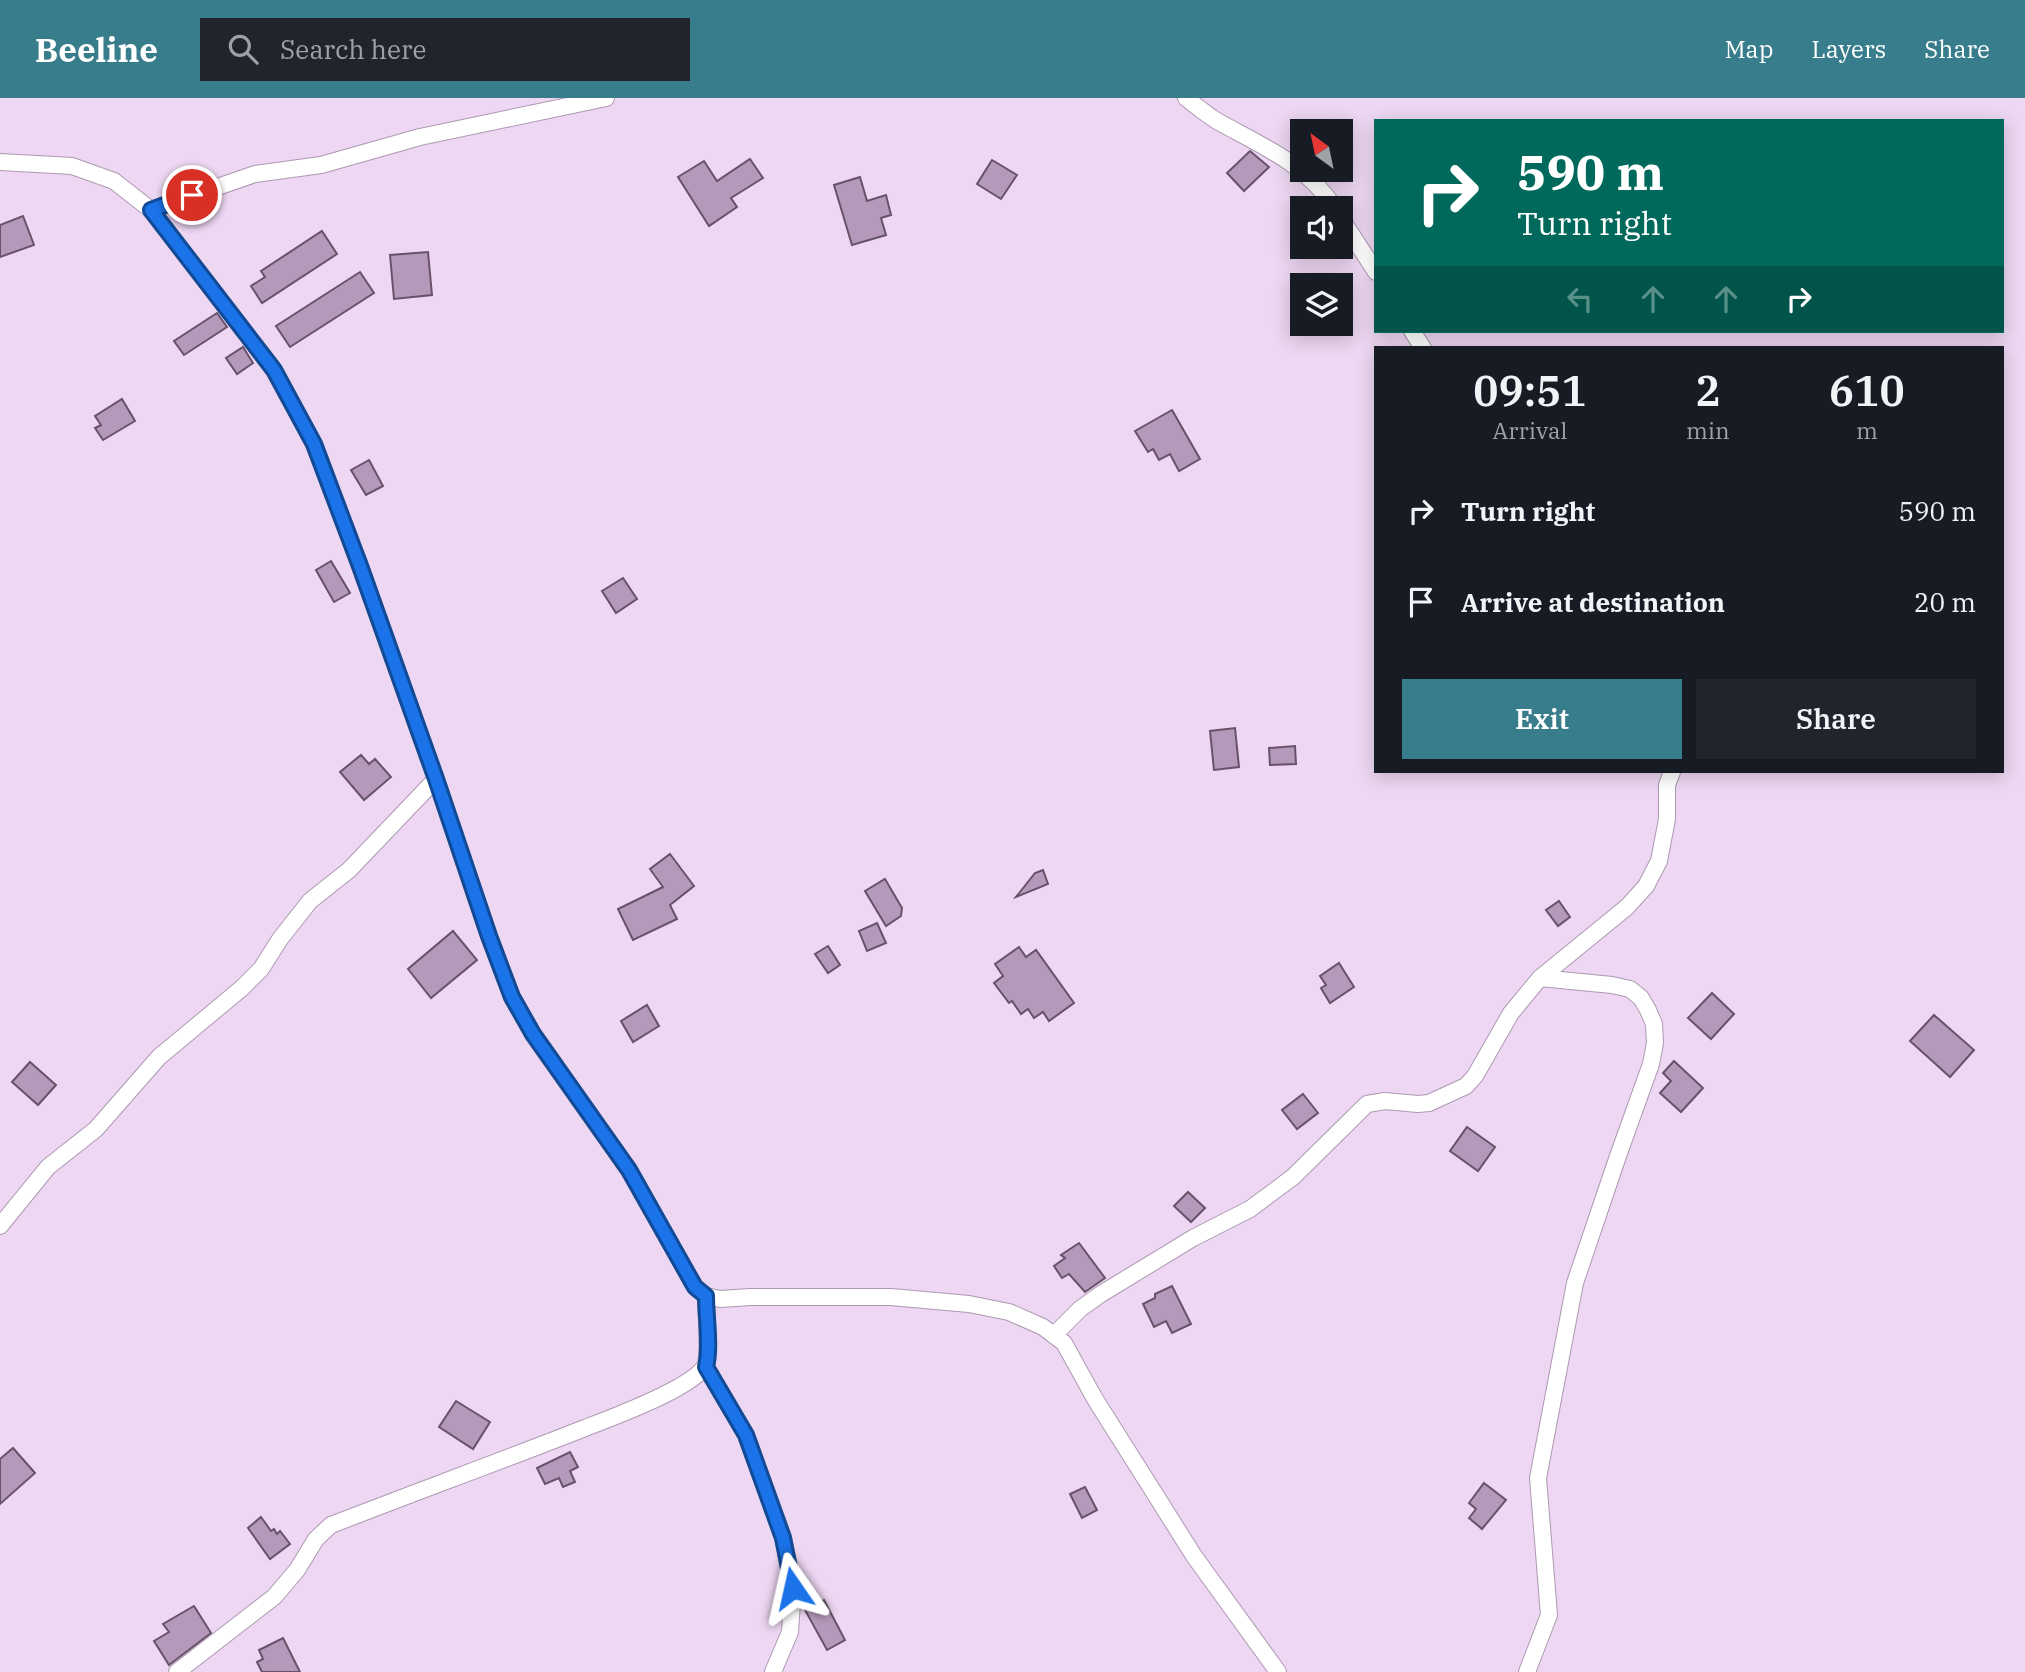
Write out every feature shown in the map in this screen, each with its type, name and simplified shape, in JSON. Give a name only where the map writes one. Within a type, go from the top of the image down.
[{"type":"street","points":[[151,210],[256,174],[321,165],[420,137],[606,98]]},
{"type":"street","points":[[1186,98],[1214,119],[1287,158],[1327,196]]},
{"type":"street","points":[[0,162],[72,166],[114,181],[151,210],[274,370],[314,444],[512,997],[533,1034],[629,1170],[695,1287],[706,1296],[720,1299],[891,1297],[970,1304],[1009,1312],[1043,1327],[1064,1343],[1095,1399],[1194,1556],[1278,1672]]},
{"type":"street","points":[[1353,237],[1374,269]]},
{"type":"street","points":[[1054,1335],[1080,1308],[1101,1294],[1193,1238],[1250,1209],[1293,1177],[1367,1104],[1384,1101],[1429,1103],[1466,1086],[1475,1076],[1511,1013],[1540,978],[1627,907],[1646,886],[1659,861],[1667,819],[1667,785],[1672,773]]},
{"type":"street","points":[[0,1226],[48,1167],[96,1129],[159,1058],[261,969],[280,939],[310,901],[349,870],[436,779]]},
{"type":"street","points":[[1527,1672],[1542,1639],[1549,1615],[1538,1478],[1575,1283],[1651,1064],[1655,1043],[1654,1024],[1648,1010],[1641,998],[1630,989],[1540,978]]},
{"type":"street","points":[[177,1672],[274,1597],[297,1570],[316,1539],[331,1525],[635,1408],[693,1378],[706,1367],[709,1354],[706,1296]]},
{"type":"street","points":[[706,1367],[746,1435],[783,1538],[793,1588],[790,1632],[773,1672]]},
{"type":"building","points":[[1250,151],[1269,167],[1244,191],[1227,173]]},
{"type":"building","points":[[750,159],[763,178],[731,198],[737,207],[709,226],[678,177],[704,161],[717,181]]},
{"type":"building","points":[[992,160],[1017,175],[1001,199],[977,184]]},
{"type":"building","points":[[860,177],[867,201],[886,195],[891,215],[881,218],[886,235],[852,245],[834,185]]},
{"type":"building","points":[[23,216],[34,245],[0,257],[0,225]]},
{"type":"building","points":[[322,231],[337,254],[262,303],[251,286],[265,277],[261,271]]},
{"type":"building","points":[[428,252],[432,295],[394,299],[390,255]]},
{"type":"building","points":[[360,272],[374,293],[290,347],[276,326]]},
{"type":"building","points":[[217,313],[227,327],[184,355],[174,341]]},
{"type":"building","points":[[243,347],[253,363],[237,374],[226,358]]},
{"type":"building","points":[[122,399],[135,421],[103,440],[95,428],[101,425],[95,416]]},
{"type":"building","points":[[1172,410],[1200,459],[1179,471],[1170,454],[1159,460],[1153,449],[1148,452],[1135,431]]},
{"type":"building","points":[[369,460],[383,486],[366,495],[351,470]]},
{"type":"building","points":[[331,561],[350,593],[334,602],[316,570]]},
{"type":"building","points":[[623,578],[637,599],[616,613],[602,591]]},
{"type":"building","points":[[1235,728],[1239,767],[1214,770],[1210,731]]},
{"type":"building","points":[[1295,746],[1296,764],[1270,765],[1269,748]]},
{"type":"building","points":[[361,755],[369,764],[375,759],[391,777],[364,800],[340,772]]},
{"type":"building","points":[[670,854],[694,886],[670,905],[677,919],[633,940],[618,909],[663,887],[650,869]]},
{"type":"building","points":[[1043,870],[1048,884],[1016,897],[1035,873]]},
{"type":"building","points":[[885,879],[902,908],[901,916],[886,926],[865,891]]},
{"type":"building","points":[[1559,901],[1570,917],[1558,926],[1546,910]]},
{"type":"building","points":[[877,923],[886,943],[867,951],[859,931]]},
{"type":"building","points":[[453,931],[477,960],[431,998],[408,969]]},
{"type":"building","points":[[828,946],[840,965],[828,973],[815,954]]},
{"type":"building","points":[[1019,947],[1026,957],[1036,950],[1074,1003],[1049,1021],[1043,1012],[1034,1018],[1028,1009],[1021,1014],[994,983],[1003,976],[995,964]]},
{"type":"building","points":[[1339,963],[1354,987],[1330,1003],[1321,988],[1326,985],[1320,976]]},
{"type":"building","points":[[1712,993],[1734,1014],[1711,1039],[1688,1018]]},
{"type":"building","points":[[647,1005],[659,1026],[633,1042],[621,1021]]},
{"type":"building","points":[[1934,1015],[1974,1050],[1950,1077],[1910,1041]]},
{"type":"building","points":[[1674,1061],[1703,1088],[1681,1112],[1660,1093],[1671,1081],[1663,1073]]},
{"type":"building","points":[[30,1062],[56,1085],[38,1105],[12,1082]]},
{"type":"building","points":[[1303,1094],[1318,1113],[1297,1129],[1282,1110]]},
{"type":"building","points":[[1467,1127],[1495,1147],[1478,1171],[1450,1151]]},
{"type":"building","points":[[1188,1192],[1205,1208],[1191,1222],[1174,1206]]},
{"type":"building","points":[[1079,1243],[1105,1278],[1085,1292],[1069,1274],[1062,1278],[1054,1266],[1065,1258],[1061,1255]]},
{"type":"building","points":[[1172,1286],[1191,1324],[1172,1333],[1166,1321],[1154,1327],[1143,1304],[1155,1298],[1155,1294]]},
{"type":"building","points":[[456,1401],[490,1422],[473,1449],[439,1427]]},
{"type":"building","points":[[13,1448],[35,1473],[0,1504],[0,1459]]},
{"type":"building","points":[[570,1452],[578,1467],[570,1471],[575,1482],[563,1487],[559,1478],[545,1484],[537,1468]]},
{"type":"building","points":[[1484,1483],[1506,1500],[1482,1529],[1469,1518],[1476,1509],[1469,1503]]},
{"type":"building","points":[[1085,1487],[1097,1510],[1082,1518],[1070,1494]]},
{"type":"building","points":[[261,1517],[271,1531],[274,1529],[277,1534],[280,1531],[290,1544],[270,1559],[248,1528]]},
{"type":"building","points":[[824,1600],[845,1640],[827,1650],[805,1610]]},
{"type":"building","points":[[194,1606],[211,1633],[169,1665],[154,1641],[169,1632],[163,1624]]},
{"type":"building","points":[[283,1638],[300,1672],[262,1672],[257,1662],[263,1659],[259,1650]]},
{"type":"route","points":[[192,195],[151,210],[274,370],[314,444],[360,566],[512,997],[533,1034],[629,1170],[695,1287],[706,1296],[709,1354],[706,1367],[746,1435],[783,1538],[793,1588]]}]
